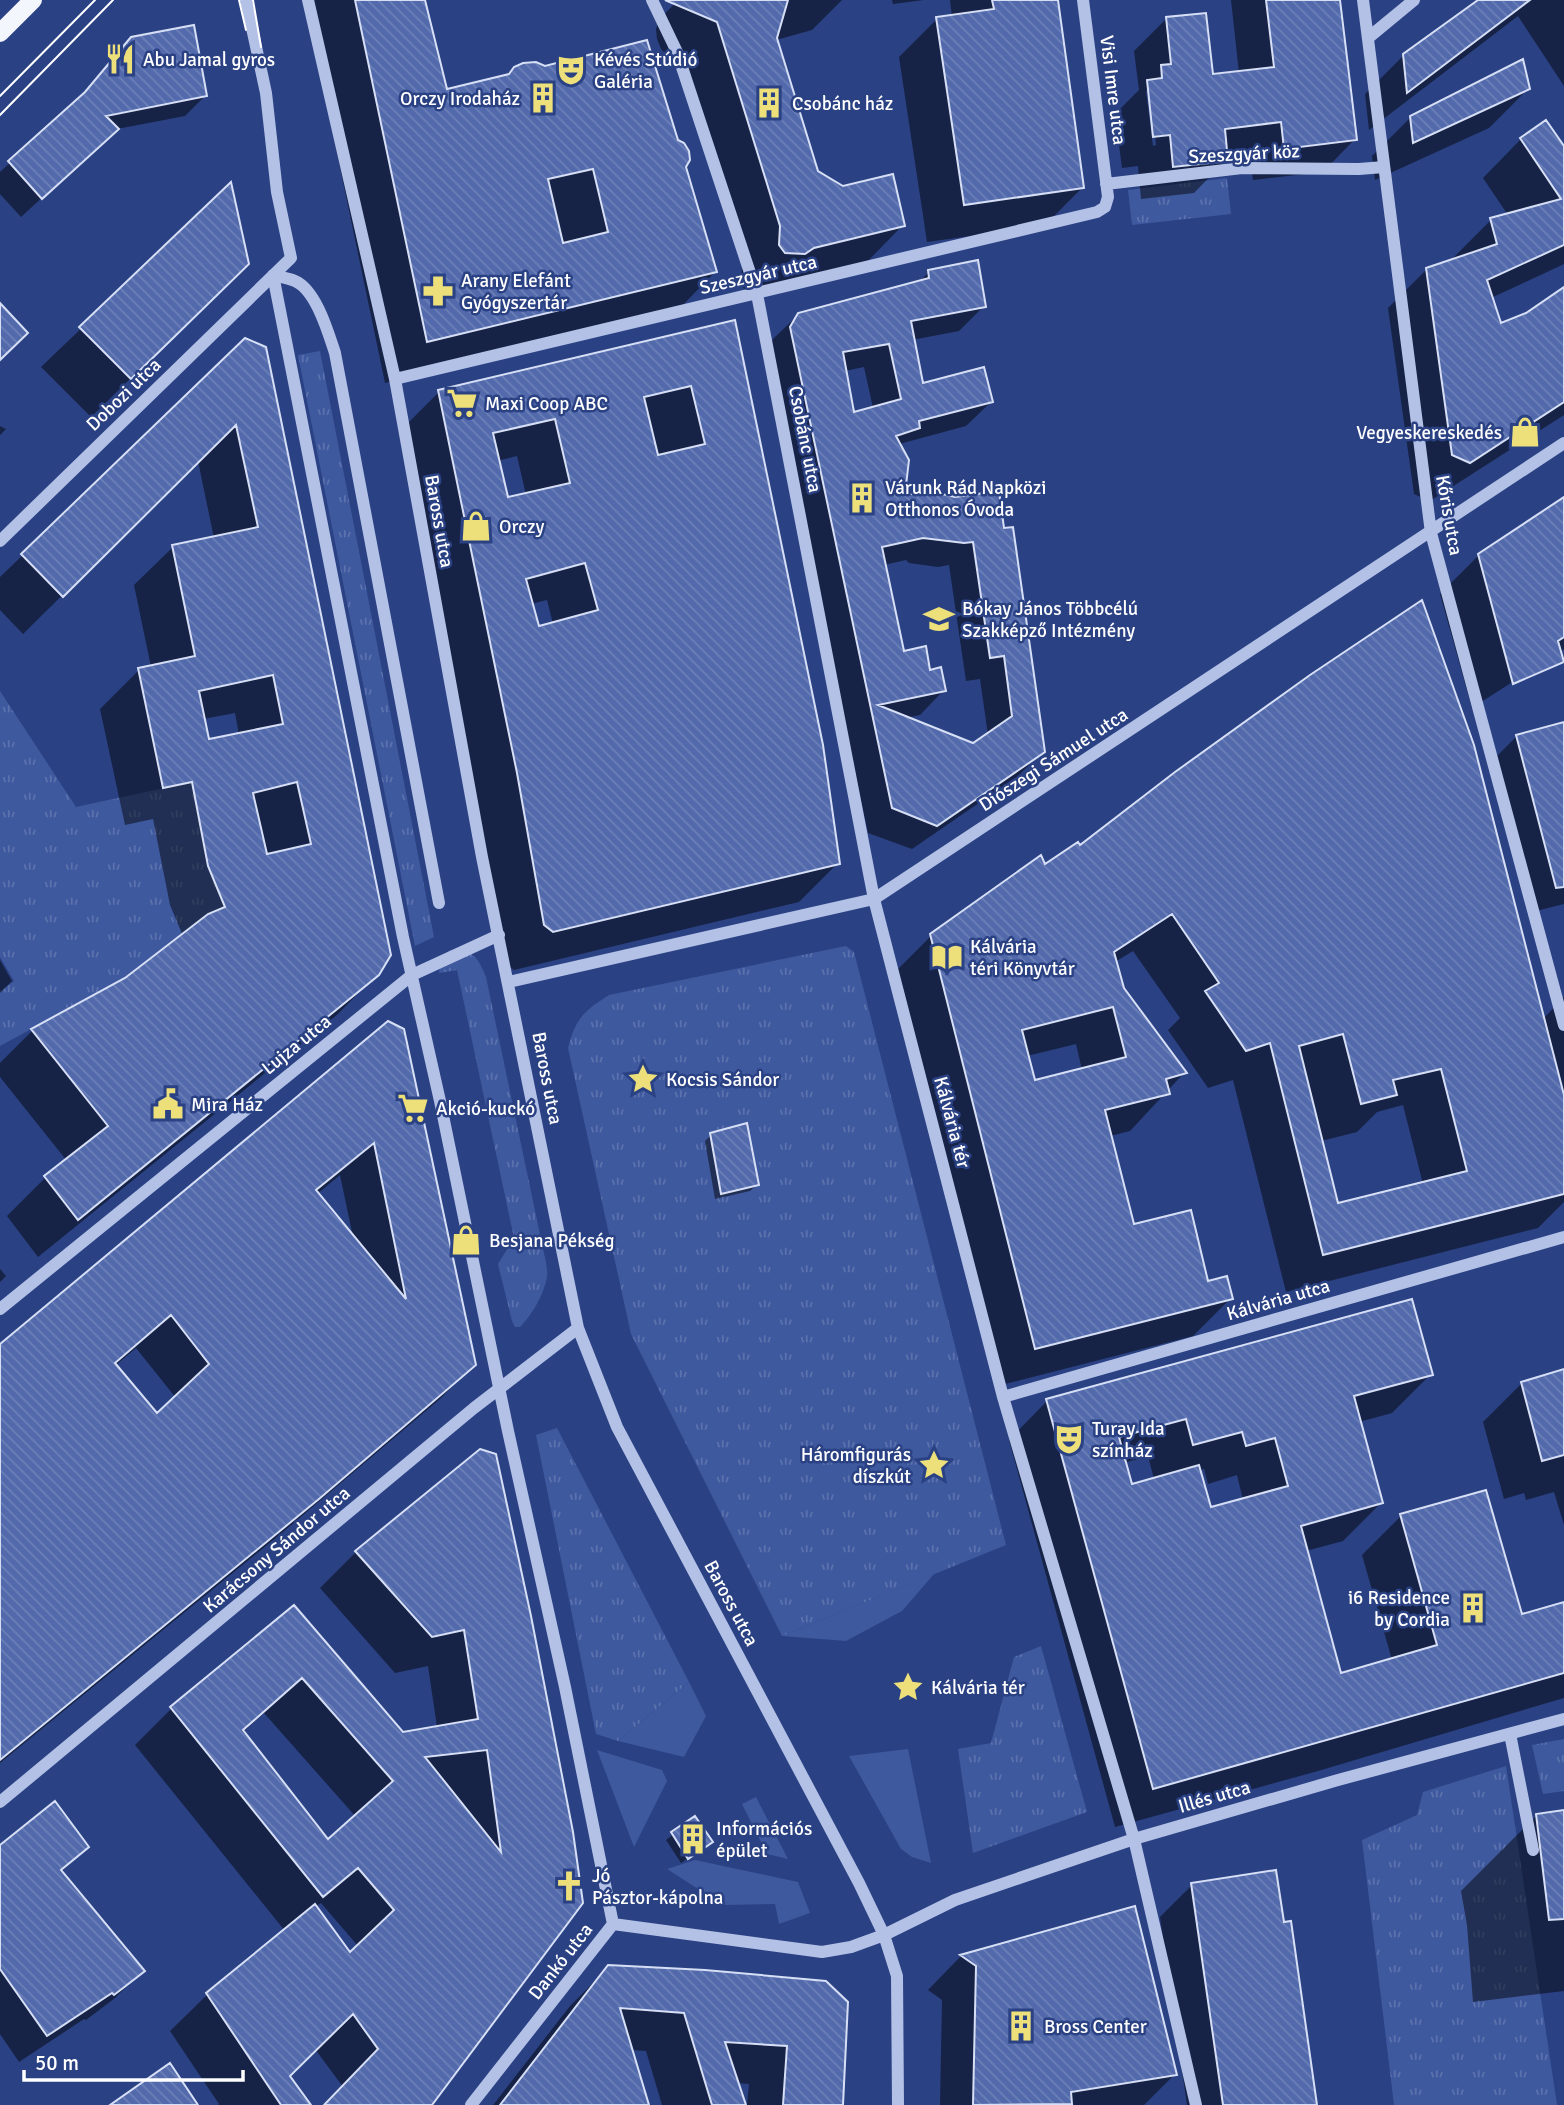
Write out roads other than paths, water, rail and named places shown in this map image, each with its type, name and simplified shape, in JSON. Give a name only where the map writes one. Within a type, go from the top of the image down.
[{"type":"main road","points":[[0,33],[33,0]]},
{"type":"street","name":"Dobozi utca","points":[[0,541],[291,258],[277,192],[266,93],[246,0]]},
{"type":"street","name":"Baross utca","points":[[309,0],[395,379],[482,857],[578,1328],[617,1427],[884,1935],[897,1976],[898,2105]]},
{"type":"street","name":"Csobánc utca","points":[[652,0],[677,52],[757,293],[874,899]]},
{"type":"street","name":"Visi Imre utca","points":[[1083,0],[1106,184]]},
{"type":"street","name":"Kőris utca","points":[[1363,0],[1431,533],[1564,1025]]},
{"type":"street","points":[[1368,38],[1414,0]]},
{"type":"street","name":"Szeszgyár köz","points":[[1106,184],[1242,168],[1384,167]]},
{"type":"street","name":"Szeszgyár utca","points":[[395,379],[1088,215],[1105,207],[1108,197],[1106,184]]},
{"type":"street","points":[[439,903],[335,353],[327,327],[305,288],[296,281],[273,275],[412,975],[441,1100],[613,1924]]},
{"type":"street","name":"Diószegi Sámuel utca","points":[[509,982],[874,899],[1564,443]]},
{"type":"street","name":"Kálvária tér","points":[[874,899],[1003,1397],[1134,1839],[1196,2105]]},
{"type":"street","name":"Lujza utca","points":[[0,1309],[412,975],[499,935]]},
{"type":"street","name":"Kálvária utca","points":[[1003,1397],[1564,1237]]},
{"type":"street","name":"Karácsony Sándor utca","points":[[0,1802],[499,1388],[578,1328]]},
{"type":"street","name":"Illés utca","points":[[884,1935],[955,1900],[1134,1839],[1564,1719]]},
{"type":"street","points":[[1510,1734],[1533,1850]]},
{"type":"street","name":"Dankó utca","points":[[471,2105],[613,1924],[822,1952],[851,1947],[884,1935]]},
{"type":"tram line","points":[[0,96],[95,0]]},
{"type":"tram line","points":[[0,115],[113,0]]},
{"type":"tram line","points":[[239,0],[246,30]]},
{"type":"tram line","points":[[253,0],[261,47]]},
{"type":"place","name":"Abu Jamal gyros","points":[[120,59]]},
{"type":"place","name":"Kévés Stúdió Galéria","points":[[571,70]]},
{"type":"place","name":"Orczy Irodaház","points":[[543,98]]},
{"type":"place","name":"Csobánc ház","points":[[769,103]]},
{"type":"place","name":"Arany Elefánt Gyógyszertár","points":[[438,291]]},
{"type":"place","name":"Maxi Coop ABC","points":[[462,403]]},
{"type":"place","name":"Vegyeskereskedés","points":[[1525,432]]},
{"type":"place","name":"Várunk Rád Napközi Otthonos Óvoda","points":[[862,498]]},
{"type":"place","name":"Orczy","points":[[476,526]]},
{"type":"place","name":"Bókay János Többcélú Szakképző Intézmény","points":[[939,619]]},
{"type":"place","name":"Kálvária téri Könyvtár","points":[[947,957]]},
{"type":"place","name":"Kocsis Sándor","points":[[643,1079]]},
{"type":"place","name":"Mira Ház","points":[[168,1104]]},
{"type":"place","name":"Akció-kuckó","points":[[413,1108]]},
{"type":"place","name":"Besjana Pékség","points":[[466,1240]]},
{"type":"place","name":"Turay Ida színház","points":[[1069,1439]]},
{"type":"place","name":"Háromfigurás díszkút","points":[[934,1465]]},
{"type":"place","name":"i6 Residence by Cordia","points":[[1473,1608]]},
{"type":"place","name":"Kálvária tér","points":[[908,1687]]},
{"type":"place","name":"Információs épület","points":[[693,1839]]},
{"type":"place","name":"Jó Pásztor-kápolna","points":[[569,1886]]},
{"type":"place","name":"Bross Center","points":[[1021,2026]]}]
